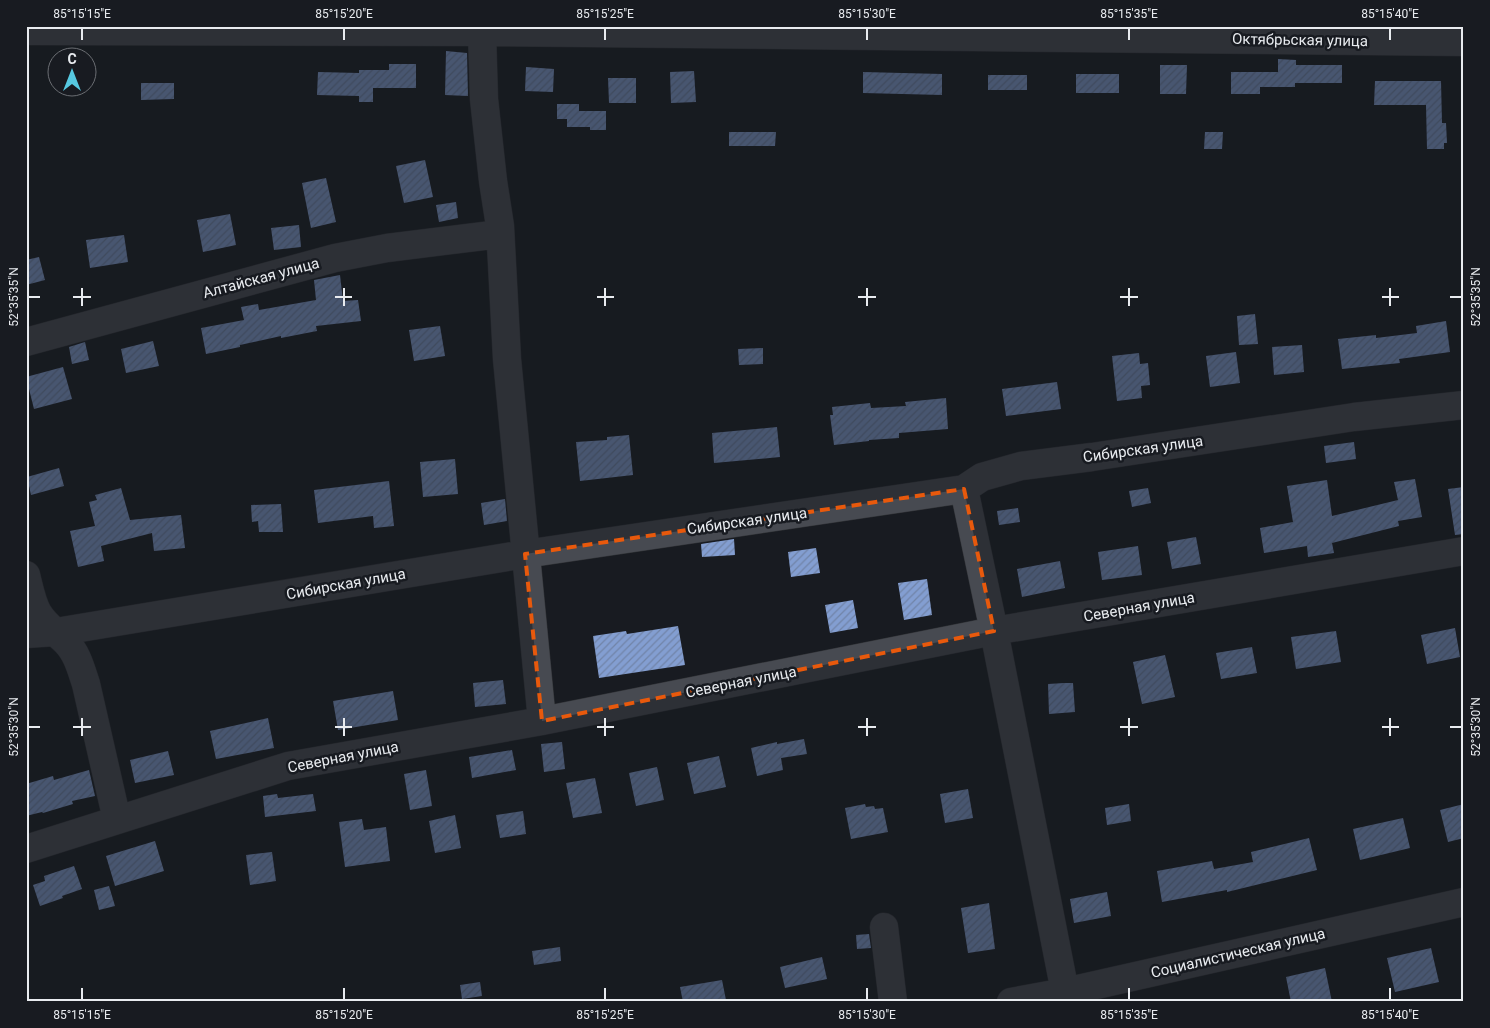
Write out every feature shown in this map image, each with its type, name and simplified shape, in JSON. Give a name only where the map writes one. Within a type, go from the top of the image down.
[{"type":"street","name":"Октябрьская улица","points":[[26,31],[440,29],[482,32],[1128,32],[1464,42]]},
{"type":"street","points":[[482,32],[484,99],[500,234],[507,359],[542,721]]},
{"type":"street","name":"Алтайская улица","points":[[26,342],[335,258],[387,248],[500,234]]},
{"type":"street","name":"Сибирская улица","points":[[26,634],[56,632],[525,554],[964,489],[982,477],[1021,466],[1354,417],[1464,406]]},
{"type":"street","points":[[964,489],[1066,997]]},
{"type":"street","name":"Северная улица","points":[[26,849],[288,766],[542,721],[994,631],[1464,551]]},
{"type":"street","points":[[26,576],[37,612],[46,624],[67,643],[81,666],[117,820]]},
{"type":"street","name":"Социалистическая улица","points":[[1011,1002],[1066,997],[1464,902]]},
{"type":"street","points":[[884,927],[893,1002]]},
{"type":"highlighted area","points":[[964,489],[994,631],[542,721],[525,554]]},
{"type":"building","points":[[446,51],[467,53],[468,96],[445,95]]},
{"type":"building","points":[[1278,59],[1296,60],[1296,65],[1342,65],[1342,83],[1295,83],[1295,87],[1260,87],[1260,94],[1231,94],[1231,72],[1278,72]]},
{"type":"building","points":[[389,64],[416,64],[416,88],[373,88],[373,102],[359,102],[359,96],[317,95],[318,72],[359,73],[359,70],[389,70]]},
{"type":"building","points":[[1160,65],[1187,65],[1186,94],[1160,94]]},
{"type":"building","points":[[526,67],[554,69],[553,92],[525,91]]},
{"type":"building","points":[[694,71],[696,102],[671,103],[670,72]]},
{"type":"building","points":[[863,72],[942,74],[942,95],[863,93]]},
{"type":"building","points":[[1076,74],[1119,74],[1119,93],[1076,93]]},
{"type":"building","points":[[988,75],[1027,75],[1027,90],[988,90]]},
{"type":"building","points":[[608,78],[636,78],[636,103],[609,103]]},
{"type":"building","points":[[1375,81],[1441,81],[1442,123],[1446,123],[1447,143],[1444,143],[1444,149],[1427,149],[1426,105],[1374,105]]},
{"type":"building","points":[[141,83],[174,83],[174,99],[141,100]]},
{"type":"building","points":[[557,104],[579,104],[579,111],[606,111],[606,130],[590,130],[590,127],[567,127],[567,119],[557,119]]},
{"type":"building","points":[[729,132],[776,132],[775,146],[729,146]]},
{"type":"building","points":[[1205,132],[1223,132],[1222,149],[1204,149]]},
{"type":"building","points":[[425,160],[433,197],[404,203],[396,166]]},
{"type":"building","points":[[326,178],[336,222],[311,228],[302,183]]},
{"type":"building","points":[[456,202],[458,218],[439,222],[436,205]]},
{"type":"building","points":[[230,214],[236,245],[203,252],[197,220]]},
{"type":"building","points":[[299,225],[301,247],[274,250],[271,228]]},
{"type":"building","points":[[124,235],[128,262],[90,268],[86,240]]},
{"type":"building","points":[[39,257],[45,280],[26,285],[26,260]]},
{"type":"building","points":[[340,275],[343,301],[358,300],[361,321],[316,326],[317,331],[281,338],[281,336],[206,354],[201,328],[244,320],[241,307],[258,304],[259,310],[316,300],[314,280]]},
{"type":"building","points":[[1255,314],[1258,344],[1239,345],[1237,316]]},
{"type":"building","points":[[1446,321],[1450,352],[1399,359],[1400,363],[1342,369],[1338,339],[1376,335],[1376,338],[1417,333],[1416,326]]},
{"type":"building","points":[[440,326],[445,356],[414,361],[409,330]]},
{"type":"building","points":[[153,341],[159,366],[126,373],[121,349]]},
{"type":"building","points":[[85,342],[89,360],[72,364],[69,347]]},
{"type":"building","points":[[1302,345],[1304,372],[1274,375],[1272,347]]},
{"type":"building","points":[[763,348],[763,364],[739,365],[738,349]]},
{"type":"building","points":[[1236,352],[1240,383],[1210,387],[1206,356]]},
{"type":"building","points":[[1139,353],[1140,364],[1148,363],[1150,385],[1141,386],[1142,398],[1117,401],[1112,356]]},
{"type":"building","points":[[63,367],[72,399],[34,409],[26,377]]},
{"type":"building","points":[[1057,382],[1061,409],[1006,416],[1002,389]]},
{"type":"building","points":[[946,398],[948,429],[899,433],[899,438],[834,445],[830,415],[833,415],[832,407],[870,403],[871,408],[906,406],[905,402]]},
{"type":"building","points":[[777,427],[780,457],[714,463],[712,433]]},
{"type":"building","points":[[629,435],[633,475],[580,481],[576,442],[607,440],[607,437]]},
{"type":"building","points":[[1354,442],[1356,459],[1326,463],[1324,446]]},
{"type":"building","points":[[455,459],[458,494],[423,497],[420,462]]},
{"type":"building","points":[[59,468],[64,486],[31,495],[27,477]]},
{"type":"building","points":[[1415,479],[1422,517],[1398,521],[1399,526],[1332,543],[1334,553],[1308,557],[1307,546],[1264,553],[1260,528],[1293,522],[1287,486],[1327,480],[1332,516],[1398,500],[1394,482]]},
{"type":"building","points":[[389,481],[394,526],[374,528],[373,516],[318,523],[314,490]]},
{"type":"building","points":[[1464,487],[1464,534],[1455,535],[1448,489]]},
{"type":"building","points":[[121,488],[130,520],[181,515],[185,548],[154,551],[152,533],[101,546],[104,561],[78,567],[70,531],[95,526],[89,502],[97,500],[95,495]]},
{"type":"building","points":[[1148,488],[1151,503],[1132,507],[1129,491]]},
{"type":"building","points":[[505,499],[507,521],[484,525],[481,503]]},
{"type":"building","points":[[281,504],[283,532],[259,532],[258,521],[252,522],[251,505]]},
{"type":"building","points":[[1018,508],[1020,522],[999,525],[997,511]]},
{"type":"building","points":[[1196,537],[1201,564],[1172,569],[1167,542]]},
{"type":"building","points":[[734,539],[735,555],[702,557],[701,544]]},
{"type":"building","points":[[1138,546],[1142,575],[1102,580],[1098,552]]},
{"type":"building","points":[[816,548],[820,573],[791,577],[788,552]]},
{"type":"building","points":[[1060,561],[1065,588],[1022,597],[1017,569]]},
{"type":"building","points":[[927,579],[932,615],[904,620],[898,583]]},
{"type":"building","points":[[853,600],[858,628],[830,633],[825,605]]},
{"type":"building","points":[[678,626],[685,665],[599,678],[593,636],[626,631],[627,634]]},
{"type":"building","points":[[1455,628],[1460,657],[1427,664],[1421,635]]},
{"type":"building","points":[[1336,631],[1341,662],[1296,669],[1291,637]]},
{"type":"building","points":[[1252,647],[1257,673],[1221,679],[1216,653]]},
{"type":"building","points":[[1165,655],[1175,697],[1142,704],[1133,662]]},
{"type":"building","points":[[503,680],[506,704],[475,707],[473,683]]},
{"type":"building","points":[[1073,683],[1075,712],[1049,714],[1048,684]]},
{"type":"building","points":[[393,691],[398,720],[338,730],[333,701]]},
{"type":"building","points":[[268,718],[274,748],[216,759],[210,731]]},
{"type":"building","points":[[804,739],[807,754],[781,758],[783,770],[757,776],[751,748],[777,742],[777,744]]},
{"type":"building","points":[[562,742],[565,769],[544,772],[541,744]]},
{"type":"building","points":[[512,750],[516,770],[472,778],[469,757]]},
{"type":"building","points":[[168,751],[174,775],[135,783],[130,760]]},
{"type":"building","points":[[719,756],[726,787],[694,794],[687,763]]},
{"type":"building","points":[[657,767],[664,800],[636,806],[629,773]]},
{"type":"building","points":[[89,770],[95,796],[72,801],[73,804],[43,813],[26,816],[26,784],[53,776],[54,780]]},
{"type":"building","points":[[426,770],[432,806],[410,810],[404,774]]},
{"type":"building","points":[[595,778],[602,813],[573,818],[566,783]]},
{"type":"building","points":[[968,789],[973,818],[945,823],[940,794]]},
{"type":"building","points":[[277,794],[278,798],[313,794],[316,811],[265,817],[263,796]]},
{"type":"building","points":[[865,804],[866,807],[874,806],[875,809],[883,808],[888,832],[851,839],[845,808]]},
{"type":"building","points":[[1129,804],[1131,821],[1107,825],[1105,808]]},
{"type":"building","points":[[1464,804],[1464,838],[1448,842],[1440,810]]},
{"type":"building","points":[[523,811],[526,834],[500,838],[496,815]]},
{"type":"building","points":[[455,815],[461,848],[435,853],[429,821]]},
{"type":"building","points":[[1403,818],[1410,848],[1360,860],[1353,829]]},
{"type":"building","points":[[362,819],[364,830],[386,827],[390,861],[345,867],[339,822]]},
{"type":"building","points":[[1309,838],[1317,870],[1227,892],[1227,890],[1162,902],[1157,871],[1212,861],[1214,869],[1253,862],[1251,852]]},
{"type":"building","points":[[155,841],[164,871],[115,886],[106,856]]},
{"type":"building","points":[[272,852],[276,881],[250,885],[246,855]]},
{"type":"building","points":[[74,866],[82,889],[40,906],[33,885],[45,881],[44,876]]},
{"type":"building","points":[[109,886],[115,906],[99,910],[94,890]]},
{"type":"building","points":[[1107,892],[1111,916],[1074,923],[1070,899]]},
{"type":"building","points":[[989,903],[995,949],[968,953],[961,908]]},
{"type":"building","points":[[869,934],[871,948],[857,949],[856,935]]},
{"type":"building","points":[[560,947],[561,961],[534,965],[532,951]]},
{"type":"building","points":[[1431,948],[1439,982],[1395,992],[1387,958]]},
{"type":"building","points":[[822,957],[827,979],[785,988],[780,967]]},
{"type":"building","points":[[1325,968],[1332,1002],[1291,1002],[1286,977]]},
{"type":"building","points":[[722,980],[726,1000],[716,1002],[683,1002],[680,987]]},
{"type":"building","points":[[480,982],[482,996],[462,999],[460,985]]}]
